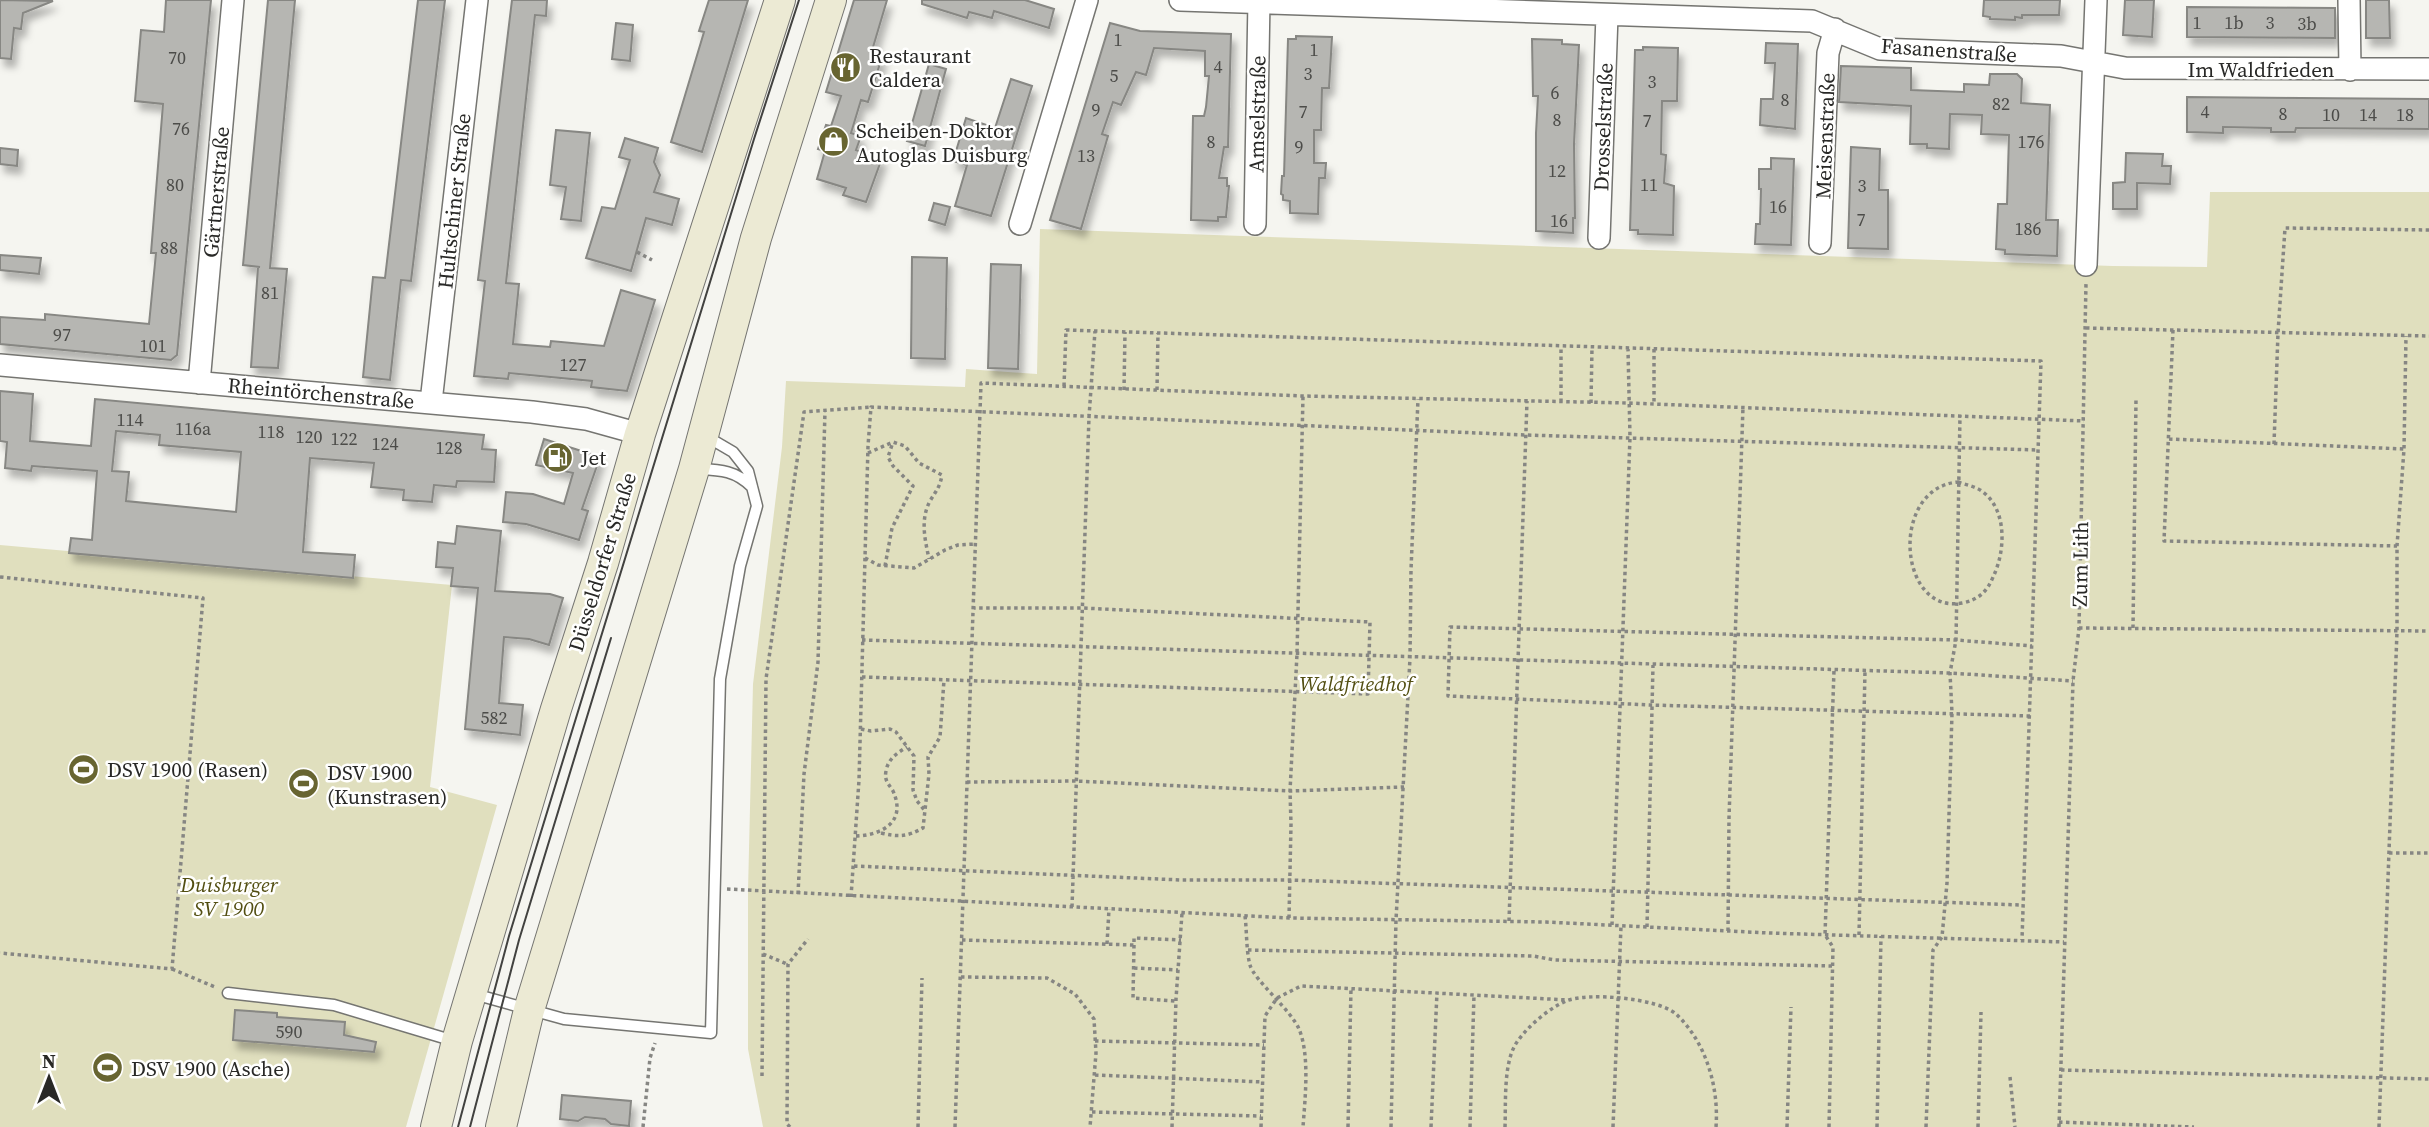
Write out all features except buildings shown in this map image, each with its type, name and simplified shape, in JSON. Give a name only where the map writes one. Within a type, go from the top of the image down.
[{"type":"main road","name":"Düsseldorfer Straße","points":[[436,1127],[457,1041],[640,434],[780,0]]},
{"type":"main road","points":[[501,1127],[529,1010],[704,435],[756,238],[831,0]]},
{"type":"street","name":"Gärtnerstraße","points":[[199,383],[233,0]]},
{"type":"street","name":"Hultschiner Straße","points":[[431,402],[477,0]]},
{"type":"street","points":[[1020,224],[1087,0]]},
{"type":"street","name":"Fasanenstraße","points":[[1180,0],[1812,22],[1880,49],[2061,56],[2093,63]]},
{"type":"street","points":[[2086,265],[2096,0]]},
{"type":"street","points":[[2349,0],[2350,70]]},
{"type":"street","name":"Amselstraße","points":[[1255,224],[1259,1]]},
{"type":"street","name":"Drosselstraße","points":[[1599,238],[1607,15]]},
{"type":"street","name":"Meisenstraße","points":[[1820,243],[1828,53],[1835,29]]},
{"type":"street","name":"Im Waldfrieden","points":[[2093,63],[2125,68],[2429,69]]},
{"type":"street","name":"Rheintörchenstraße","points":[[0,365],[431,402],[586,419],[640,434]]},
{"type":"lane","points":[[472,993],[564,1019],[711,1033],[720,679],[740,566],[757,506],[748,471],[733,452],[704,435]]},
{"type":"lane","points":[[694,469],[729,471],[754,488]]},
{"type":"lane","points":[[228,993],[334,1005],[457,1041]]},
{"type":"path","points":[[2274,444],[2285,228],[2429,230]]},
{"type":"path","points":[[637,252],[652,260]]},
{"type":"path","name":"Zum Lith","points":[[2059,1125],[2073,681],[2079,628],[2086,265]]},
{"type":"path","points":[[2086,328],[2429,336]]},
{"type":"path","points":[[1064,386],[1066,330],[2041,361],[2022,940]]},
{"type":"path","points":[[2173,330],[2164,541],[2397,546]]},
{"type":"path","points":[[1072,908],[1089,417],[1095,331]]},
{"type":"path","points":[[1124,390],[1125,332]]},
{"type":"path","points":[[1157,390],[1158,333]]},
{"type":"path","points":[[2379,1127],[2406,336]]},
{"type":"path","points":[[1561,346],[1561,402]]},
{"type":"path","points":[[1591,403],[1592,347]]},
{"type":"path","points":[[1612,925],[1630,437],[1628,349]]},
{"type":"path","points":[[1654,349],[1654,404]]},
{"type":"path","points":[[955,1127],[981,383],[1303,396],[1628,403],[2084,421]]},
{"type":"path","points":[[1289,918],[1290,791],[1297,654],[1303,396]]},
{"type":"path","points":[[1391,1127],[1395,920],[1410,658],[1418,399]]},
{"type":"path","points":[[2133,628],[2136,399]]},
{"type":"path","points":[[1509,921],[1527,401]]},
{"type":"path","points":[[762,1076],[766,679],[804,412],[871,407],[1524,435],[2038,450]]},
{"type":"path","points":[[851,897],[861,729],[871,407]]},
{"type":"path","points":[[1728,931],[1743,407]]},
{"type":"path","points":[[798,894],[804,774],[818,662],[825,410]]},
{"type":"path","points":[[1926,1127],[1933,950],[1942,937],[1945,904],[1952,713],[1950,673],[1956,640],[1960,415]]},
{"type":"path","points":[[2169,439],[2404,449]]},
{"type":"path","points":[[868,453],[893,442],[905,446],[919,463],[942,475],[940,488],[925,516],[924,535],[929,559]]},
{"type":"path","points":[[885,566],[892,528],[913,486],[892,466],[888,457],[893,442]]},
{"type":"path","points":[[1958,482],[1984,492],[1994,506],[2002,533],[2000,564],[1988,589],[1974,601],[1956,604],[1930,598],[1918,581],[1913,566],[1910,539],[1912,522],[1928,494],[1941,486],[1958,482]]},
{"type":"path","points":[[865,558],[885,566],[914,568],[958,545],[976,544]]},
{"type":"path","points":[[0,577],[203,598],[172,969]]},
{"type":"path","points":[[862,677],[1368,694],[1370,622],[1082,608],[974,608]]},
{"type":"path","points":[[2030,716],[1733,708],[1448,696],[1450,626],[1956,640],[2032,646]]},
{"type":"path","points":[[2079,628],[2429,631]]},
{"type":"path","points":[[862,640],[1950,673],[2073,681]]},
{"type":"path","points":[[1647,928],[1653,665]]},
{"type":"path","points":[[1829,1127],[1833,947],[1825,935],[1834,670]]},
{"type":"path","points":[[1859,935],[1865,671]]},
{"type":"path","points":[[856,836],[881,833],[908,836],[923,828],[929,774],[928,757],[940,737],[944,679]]},
{"type":"path","points":[[861,729],[871,732],[890,729],[896,732],[914,756],[912,790],[926,812]]},
{"type":"path","points":[[881,833],[891,824],[897,808],[893,793],[885,780],[886,770],[890,760],[907,747]]},
{"type":"path","points":[[967,782],[1076,781],[1290,791],[1404,787]]},
{"type":"path","points":[[2389,853],[2429,853]]},
{"type":"path","points":[[853,866],[1182,880],[1290,880],[2022,905]]},
{"type":"path","points":[[716,888],[1289,918],[1509,921],[2064,942]]},
{"type":"path","points":[[1107,944],[1110,909]]},
{"type":"path","points":[[1172,1127],[1182,913]]},
{"type":"path","points":[[1245,916],[1250,968],[1299,1028],[1303,1045],[1305,1089],[1303,1127]]},
{"type":"path","points":[[1613,1127],[1620,926]]},
{"type":"path","points":[[1877,1127],[1881,936]]},
{"type":"path","points":[[1176,1001],[1133,999],[1134,938],[1181,940]]},
{"type":"path","points":[[790,1127],[787,1124],[788,964],[808,939]]},
{"type":"path","points":[[962,940],[1134,945]]},
{"type":"path","points":[[1248,950],[1833,966]]},
{"type":"path","points":[[0,953],[172,969],[228,993]]},
{"type":"path","points":[[763,954],[788,964]]},
{"type":"path","points":[[1134,968],[1178,970]]},
{"type":"path","points":[[961,977],[1047,978],[1074,993],[1094,1019],[1090,1127]]},
{"type":"path","points":[[918,1127],[922,978]]},
{"type":"path","points":[[1261,1127],[1265,1016],[1277,999],[1301,986],[1567,1000],[1618,996],[1647,1002],[1674,1012],[1695,1037],[1710,1069],[1716,1096],[1716,1127]]},
{"type":"path","points":[[1348,1127],[1352,988]]},
{"type":"path","points":[[1431,1127],[1437,992]]},
{"type":"path","points":[[1470,1127],[1475,995]]},
{"type":"path","points":[[1505,1127],[1507,1074],[1516,1044],[1540,1018],[1567,1000]]},
{"type":"path","points":[[1787,1127],[1791,1007]]},
{"type":"path","points":[[1978,1127],[1980,1012]]},
{"type":"path","points":[[643,1127],[650,1058],[659,1028]]},
{"type":"path","points":[[1095,1041],[1264,1045]]},
{"type":"path","points":[[2061,1070],[2429,1079]]},
{"type":"path","points":[[1094,1075],[1263,1082]]},
{"type":"path","points":[[2010,1077],[2015,1127]]},
{"type":"path","points":[[1092,1112],[1261,1116]]},
{"type":"path","points":[[2059,1125],[2194,1127]]},
{"type":"green space","name":"Waldfriedhof","points":[[2210,192],[2429,192],[2429,1127],[763,1127],[748,1049],[748,891],[753,684],[782,447],[786,381],[965,387],[966,369],[1037,374],[1040,229],[2207,267]]},
{"type":"green space","name":"Duisburger SV 1900","points":[[0,545],[452,585],[430,787],[497,805],[406,1127],[0,1127]]},
{"type":"tram line","points":[[458,1127],[509,936],[799,0]]},
{"type":"tram line","points":[[470,1127],[519,940],[611,638]]},
{"type":"place","name":"Restaurant Caldera","points":[[846,67]]},
{"type":"place","name":"Scheiben-Doktor Autoglas Duisburg","points":[[833,142]]},
{"type":"place","name":"Jet","points":[[558,457]]},
{"type":"place","name":"DSV 1900 (Rasen)","points":[[84,769]]},
{"type":"place","name":"DSV 1900 (Kunstrasen)","points":[[304,784]]},
{"type":"place","name":"DSV 1900 (Asche)","points":[[108,1068]]}]
